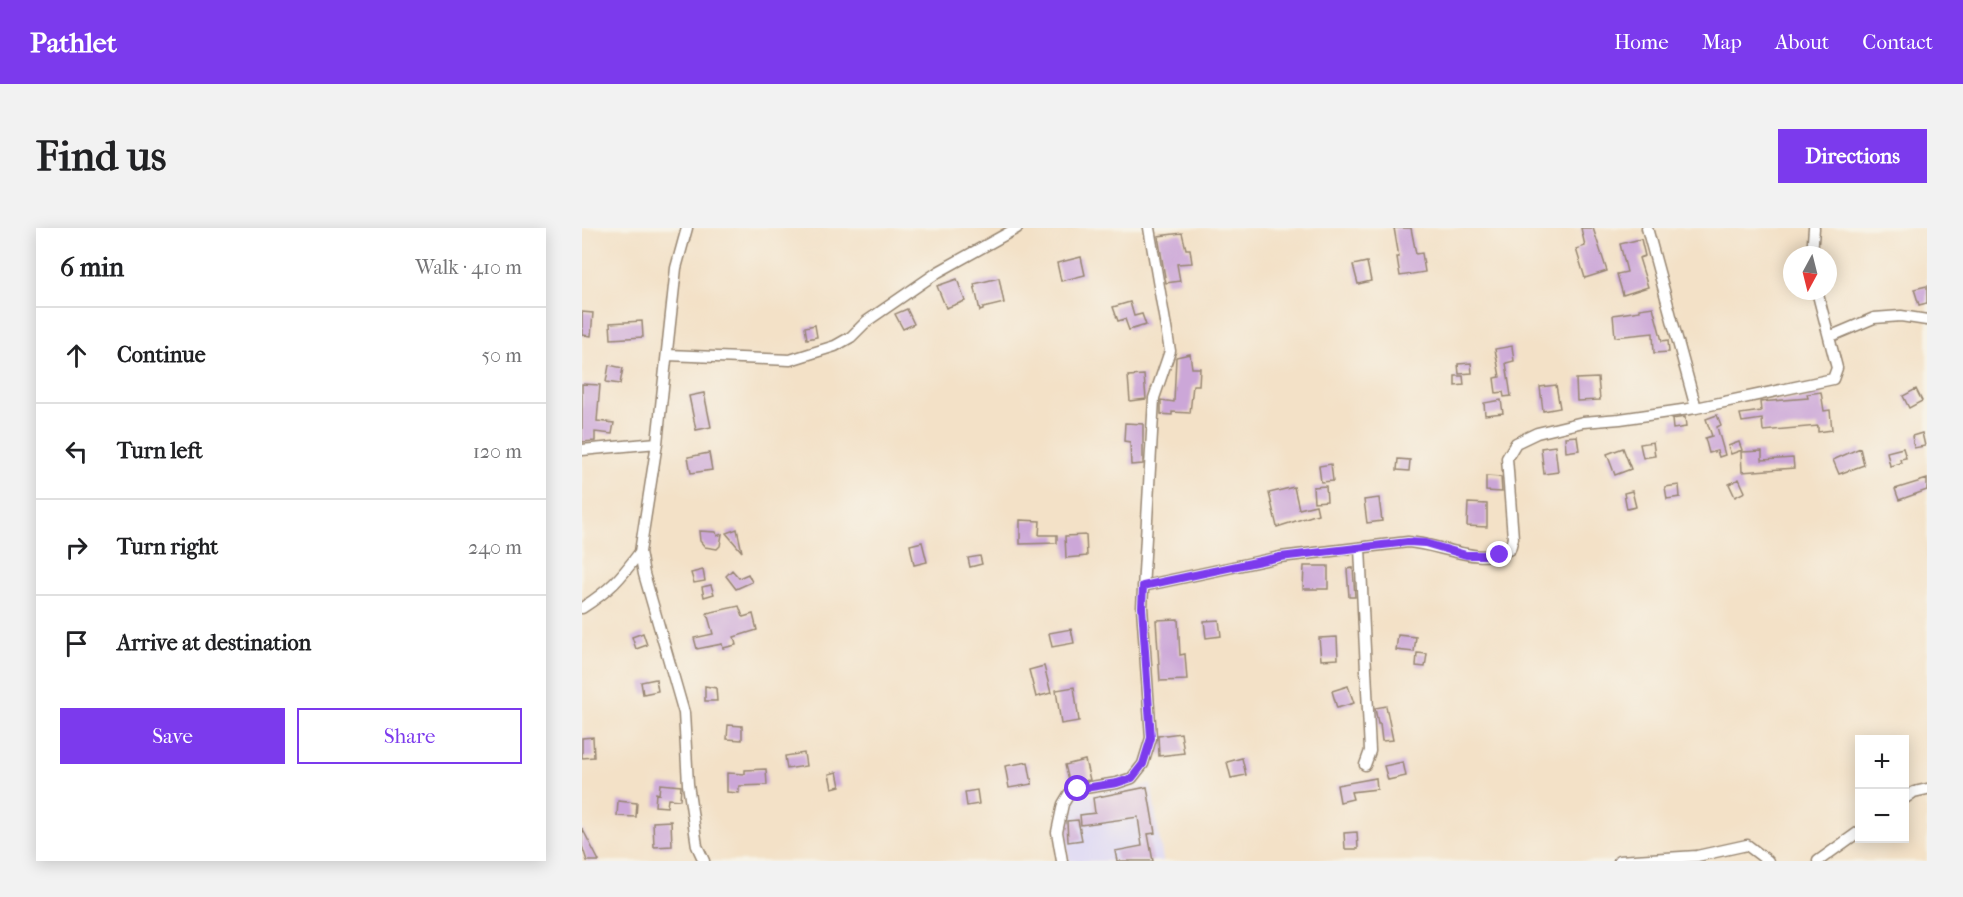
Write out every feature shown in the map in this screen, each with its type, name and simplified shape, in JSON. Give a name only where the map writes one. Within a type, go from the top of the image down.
[{"type":"street","points":[[687,228],[676,268],[657,443],[640,552],[644,574],[684,713],[688,784],[697,846],[704,861]]},
{"type":"street","points":[[668,356],[790,360],[835,346],[851,337],[867,321],[938,272],[1017,228]]},
{"type":"street","points":[[1062,861],[1057,832],[1063,804],[1069,794],[1078,789],[1117,783],[1132,778],[1143,764],[1151,738],[1142,607],[1143,586],[1154,398],[1170,351],[1149,228]]},
{"type":"street","points":[[1647,228],[1696,408]]},
{"type":"street","points":[[1813,246],[1814,228]]},
{"type":"street","points":[[1143,586],[1280,557],[1417,543],[1466,555],[1500,555],[1510,549],[1513,538],[1507,458],[1516,443],[1537,433],[1583,422],[1696,408],[1833,379],[1837,368],[1819,300]]},
{"type":"street","points":[[1829,337],[1874,318],[1901,316],[1927,320]]},
{"type":"street","points":[[582,450],[657,443]]},
{"type":"street","points":[[1360,548],[1370,751],[1365,765]]},
{"type":"street","points":[[582,608],[602,596],[620,580],[640,552]]},
{"type":"street","points":[[1909,796],[1914,792],[1927,789]]},
{"type":"street","points":[[1818,861],[1855,835]]},
{"type":"street","points":[[1619,861],[1697,856],[1747,845],[1768,861]]},
{"type":"shaded area","points":[[1151,784],[1163,861],[1069,861],[1063,820],[1071,797]]},
{"type":"building","points":[[1394,228],[1411,228],[1416,254],[1422,253],[1425,272],[1400,276]]},
{"type":"building","points":[[1581,228],[1593,228],[1607,271],[1585,278],[1576,249],[1585,246]]},
{"type":"building","points":[[1182,233],[1186,249],[1190,249],[1192,263],[1177,264],[1180,281],[1166,283],[1158,236]]},
{"type":"building","points":[[1641,239],[1645,256],[1639,258],[1648,287],[1623,295],[1617,274],[1627,272],[1620,244]]},
{"type":"building","points":[[1081,257],[1085,275],[1061,281],[1057,263]]},
{"type":"building","points":[[1367,262],[1371,281],[1358,284],[1353,265]]},
{"type":"building","points":[[999,278],[1004,303],[983,308],[980,311],[974,284]]},
{"type":"building","points":[[957,279],[965,301],[946,308],[937,286]]},
{"type":"building","points":[[1927,286],[1927,303],[1919,305],[1914,289]]},
{"type":"building","points":[[1130,302],[1134,316],[1142,314],[1146,325],[1129,330],[1125,319],[1118,321],[1113,307]]},
{"type":"building","points":[[1653,307],[1662,341],[1668,340],[1669,352],[1654,353],[1653,333],[1615,337],[1613,315]]},
{"type":"building","points":[[907,309],[914,324],[903,329],[895,314]]},
{"type":"building","points":[[582,312],[593,313],[591,336],[582,335]]},
{"type":"building","points":[[642,321],[643,337],[611,339],[610,323]]},
{"type":"building","points":[[815,325],[817,337],[807,339],[805,327]]},
{"type":"building","points":[[1512,346],[1514,361],[1506,363],[1511,396],[1504,397],[1503,392],[1496,393],[1494,378],[1500,377],[1495,349]]},
{"type":"building","points":[[1190,354],[1192,368],[1200,368],[1199,385],[1193,385],[1190,413],[1161,414],[1161,400],[1174,402],[1176,357]]},
{"type":"building","points":[[1471,363],[1472,373],[1459,374],[1458,364]]},
{"type":"building","points":[[609,365],[623,368],[620,384],[606,382]]},
{"type":"building","points":[[1144,375],[1146,399],[1130,401],[1128,376]]},
{"type":"building","points":[[1455,376],[1463,376],[1464,385],[1455,386]]},
{"type":"building","points":[[1598,378],[1600,400],[1577,401],[1576,379]]},
{"type":"building","points":[[582,384],[600,385],[597,421],[614,423],[612,434],[595,432],[595,441],[582,442]]},
{"type":"building","points":[[1556,385],[1560,408],[1543,411],[1540,387]]},
{"type":"building","points":[[1916,389],[1922,401],[1909,408],[1903,396]]},
{"type":"building","points":[[1821,392],[1824,411],[1830,410],[1832,430],[1818,432],[1818,426],[1763,431],[1762,419],[1742,422],[1740,414],[1761,411],[1760,402],[1808,398],[1807,394]]},
{"type":"building","points":[[704,393],[711,427],[696,430],[689,396]]},
{"type":"building","points":[[1501,400],[1503,413],[1485,415],[1484,403]]},
{"type":"building","points":[[1717,415],[1721,425],[1717,427],[1725,455],[1719,457],[1717,451],[1709,453],[1705,438],[1712,436],[1706,419]]},
{"type":"building","points":[[1685,417],[1686,427],[1673,429],[1672,419]]},
{"type":"building","points":[[1125,423],[1143,424],[1143,464],[1131,465],[1130,442],[1124,441]]},
{"type":"building","points":[[1922,433],[1925,446],[1914,448],[1912,436]]},
{"type":"building","points":[[1577,436],[1579,450],[1566,452],[1565,437]]},
{"type":"building","points":[[1653,442],[1655,456],[1643,458],[1640,444]]},
{"type":"building","points":[[1739,442],[1742,450],[1731,454],[1728,446]]},
{"type":"building","points":[[1555,446],[1558,472],[1544,474],[1541,448]]},
{"type":"building","points":[[1623,448],[1631,469],[1615,475],[1607,454]]},
{"type":"building","points":[[1860,448],[1864,465],[1839,474],[1833,460]]},
{"type":"building","points":[[1903,448],[1906,458],[1900,459],[1901,463],[1890,466],[1887,452]]},
{"type":"building","points":[[1762,451],[1762,460],[1793,458],[1794,468],[1742,472],[1741,452]]},
{"type":"building","points":[[709,453],[712,470],[691,473],[688,457]]},
{"type":"building","points":[[1398,459],[1410,460],[1409,471],[1397,470]]},
{"type":"building","points":[[1331,464],[1333,481],[1321,482],[1319,466]]},
{"type":"building","points":[[1486,476],[1501,477],[1502,492],[1486,491]]},
{"type":"building","points":[[1739,479],[1745,492],[1735,497],[1729,484]]},
{"type":"building","points":[[1927,479],[1927,490],[1899,500],[1895,489]]},
{"type":"building","points":[[1679,485],[1680,497],[1667,499],[1665,487]]},
{"type":"building","points":[[1326,486],[1327,501],[1314,502],[1313,487]]},
{"type":"building","points":[[1294,487],[1299,509],[1316,505],[1318,514],[1277,527],[1269,493]]},
{"type":"building","points":[[1632,491],[1636,507],[1627,509],[1624,493]]},
{"type":"building","points":[[1379,498],[1382,521],[1367,523],[1364,500]]},
{"type":"building","points":[[1468,503],[1487,504],[1487,527],[1467,526]]},
{"type":"building","points":[[1020,520],[1040,521],[1039,535],[1057,535],[1057,543],[1020,544]]},
{"type":"building","points":[[737,529],[742,552],[726,533]]},
{"type":"building","points":[[699,531],[716,532],[717,536],[722,534],[720,546],[717,549],[705,547],[700,541]]},
{"type":"building","points":[[1086,535],[1087,556],[1066,558],[1065,536]]},
{"type":"building","points":[[922,542],[927,562],[914,565],[910,545]]},
{"type":"building","points":[[980,556],[982,564],[970,567],[968,558]]},
{"type":"building","points":[[1304,566],[1328,566],[1328,589],[1303,589]]},
{"type":"building","points":[[1353,568],[1355,597],[1349,597],[1347,569]]},
{"type":"building","points":[[703,570],[705,581],[694,583],[691,573]]},
{"type":"building","points":[[732,570],[739,578],[748,574],[752,582],[736,589],[726,576]]},
{"type":"building","points":[[711,585],[714,594],[704,597],[702,587]]},
{"type":"building","points":[[739,606],[743,617],[753,614],[757,630],[734,637],[736,645],[723,648],[722,644],[697,649],[694,638],[713,634],[707,613]]},
{"type":"building","points":[[1178,619],[1180,655],[1185,654],[1187,680],[1160,681],[1156,620]]},
{"type":"building","points":[[1219,620],[1221,636],[1206,638],[1204,621]]},
{"type":"building","points":[[1071,629],[1074,643],[1052,647],[1049,633]]},
{"type":"building","points":[[643,633],[647,645],[636,649],[632,637]]},
{"type":"building","points":[[1398,635],[1416,637],[1414,652],[1396,650]]},
{"type":"building","points":[[1337,637],[1338,659],[1321,660],[1319,638]]},
{"type":"building","points":[[1417,653],[1427,654],[1425,667],[1416,666]]},
{"type":"building","points":[[1044,666],[1051,693],[1036,697],[1029,670]]},
{"type":"building","points":[[656,679],[658,691],[643,694],[641,682]]},
{"type":"building","points":[[705,686],[716,688],[717,701],[705,701]]},
{"type":"building","points":[[1348,686],[1354,703],[1337,708],[1332,691]]},
{"type":"building","points":[[1074,687],[1079,721],[1061,724],[1056,690]]},
{"type":"building","points":[[1386,706],[1393,740],[1382,741],[1375,708]]},
{"type":"building","points":[[728,725],[742,726],[742,740],[727,739]]},
{"type":"building","points":[[1181,733],[1184,753],[1159,756],[1158,736]]},
{"type":"building","points":[[593,737],[594,757],[582,758],[582,738]]},
{"type":"building","points":[[804,753],[806,766],[787,769],[785,756]]},
{"type":"building","points":[[1242,758],[1246,775],[1231,778],[1227,762]]},
{"type":"building","points":[[1085,760],[1090,780],[1070,785],[1065,765]]},
{"type":"building","points":[[1028,762],[1032,784],[1009,788],[1005,766]]},
{"type":"building","points":[[1403,762],[1406,776],[1388,780],[1384,766]]},
{"type":"building","points":[[766,769],[767,785],[739,786],[739,793],[727,792],[727,773],[745,774],[745,770]]},
{"type":"building","points":[[837,772],[840,786],[832,788],[829,774]]},
{"type":"building","points":[[1376,778],[1377,789],[1351,792],[1353,799],[1340,802],[1337,785]]},
{"type":"building","points":[[660,784],[681,786],[680,800],[668,799],[667,807],[655,806],[656,793],[659,794]]},
{"type":"building","points":[[1147,787],[1155,833],[1148,834],[1153,861],[1117,861],[1115,851],[1142,846],[1138,817],[1081,825],[1080,815],[1095,813],[1093,798]]},
{"type":"building","points":[[977,790],[979,804],[967,806],[965,792]]},
{"type":"building","points":[[618,801],[637,803],[636,817],[617,816]]},
{"type":"building","points":[[1078,820],[1082,840],[1068,842],[1067,821]]},
{"type":"building","points":[[671,821],[672,846],[654,847],[653,822]]},
{"type":"building","points":[[582,828],[599,861],[587,861],[582,846]]},
{"type":"building","points":[[1357,832],[1358,849],[1345,849],[1344,833]]},
{"type":"route","points":[[1078,789],[1117,783],[1132,778],[1143,764],[1151,738],[1142,607],[1143,586],[1280,557],[1408,542],[1425,543],[1466,555],[1500,555]]}]
